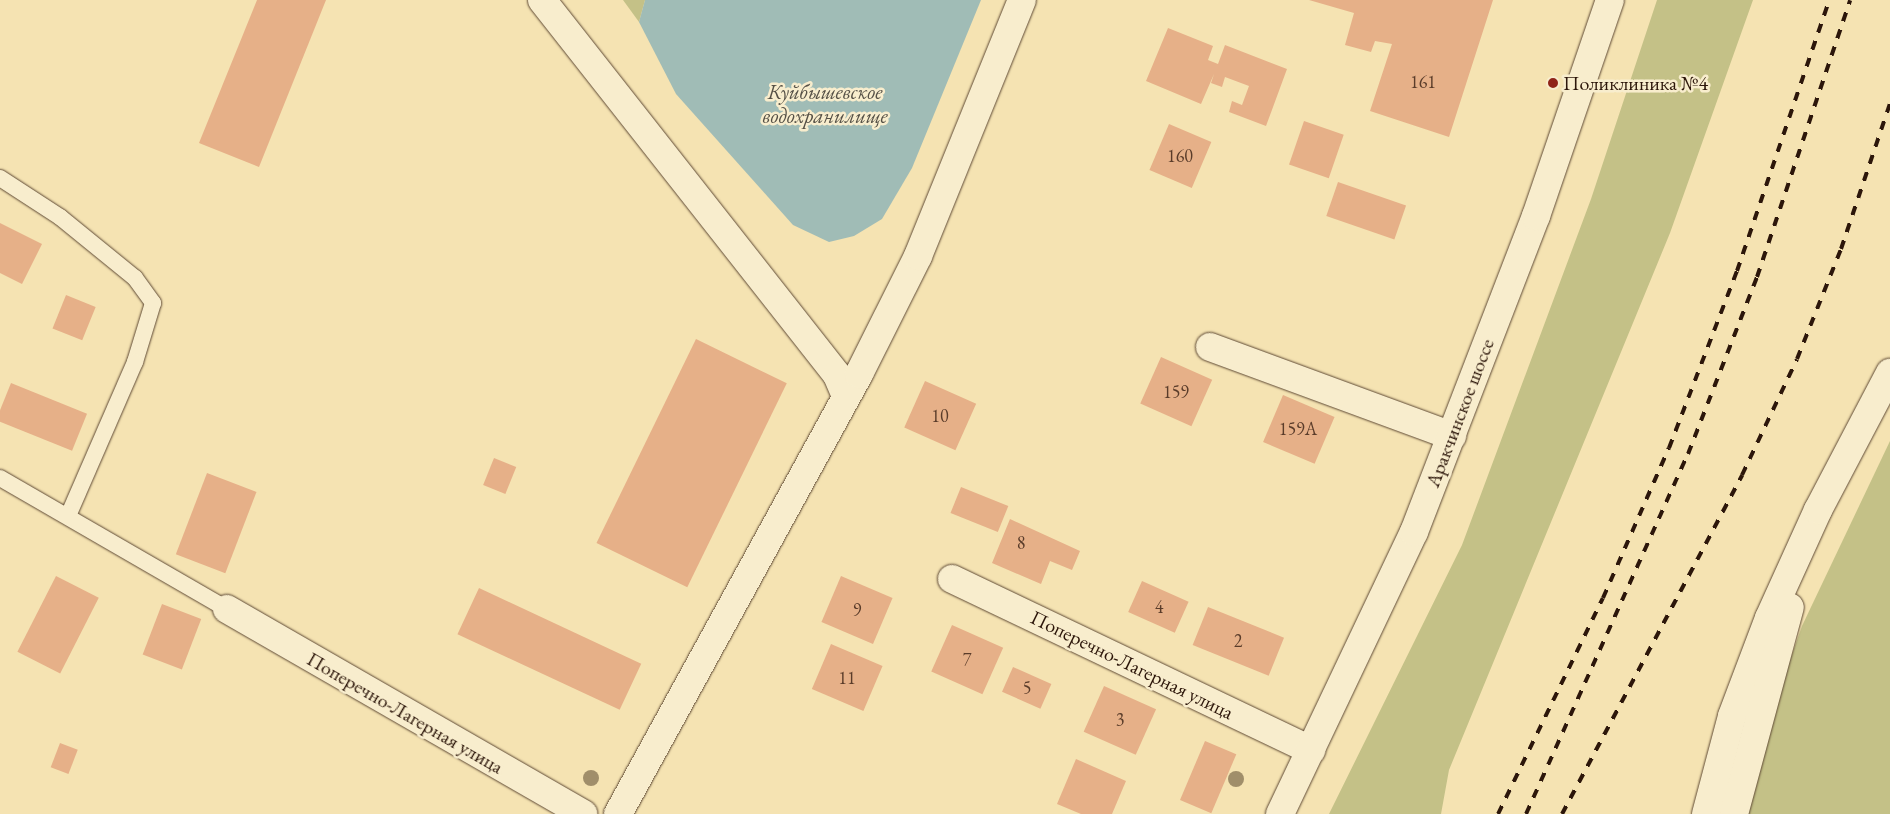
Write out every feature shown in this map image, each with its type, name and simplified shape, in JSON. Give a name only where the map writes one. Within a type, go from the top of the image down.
[{"type":"street","points":[[542,0],[837,375],[846,394]]},
{"type":"street","points":[[618,814],[846,394],[918,256],[1022,0]]},
{"type":"street","name":"Аракчинское шоссе","points":[[1280,814],[1414,532],[1536,216],[1610,0]]},
{"type":"street","points":[[1210,347],[1452,436]]},
{"type":"street","points":[[1706,814],[1732,716],[1769,618],[1818,510],[1890,373]]},
{"type":"street","points":[[1734,814],[1818,510]]},
{"type":"street","name":"Поперечно-Лагерная улица","points":[[952,579],[1311,750]]},
{"type":"street","name":"Поперечно-Лагерная улица","points":[[227,609],[583,814]]},
{"type":"lane","points":[[0,178],[60,217],[135,278],[153,303],[135,362],[68,516]]},
{"type":"lane","points":[[0,478],[227,609]]},
{"type":"shaded area","points":[[623,0],[645,0],[639,22]]},
{"type":"shaded area","points":[[1657,0],[1753,0],[1670,233],[1449,770],[1441,814],[1329,814],[1462,545],[1591,199]]},
{"type":"shaded area","points":[[1890,441],[1890,814],[1745,814],[1773,708],[1802,626]]},
{"type":"water","name":"Куйбышевское водохранилище","points":[[645,0],[981,0],[912,168],[882,219],[854,236],[829,242],[793,225],[676,94],[639,22]]},
{"type":"building","points":[[257,0],[326,0],[259,167],[199,143]]},
{"type":"building","points":[[1309,0],[1493,0],[1449,137],[1370,111],[1392,44],[1375,41],[1371,52],[1345,45],[1354,13]]},
{"type":"building","points":[[1168,28],[1213,46],[1208,60],[1218,64],[1225,45],[1287,69],[1266,126],[1229,112],[1232,101],[1242,105],[1249,86],[1225,77],[1222,87],[1211,83],[1214,74],[1201,104],[1146,81]]},
{"type":"building","points":[[1304,121],[1344,135],[1329,178],[1289,164]]},
{"type":"building","points":[[1169,124],[1211,142],[1192,188],[1149,170]]},
{"type":"building","points":[[1338,182],[1406,205],[1394,239],[1326,216]]},
{"type":"building","points":[[0,223],[42,244],[22,284],[0,273]]},
{"type":"building","points":[[66,295],[96,307],[82,340],[53,328]]},
{"type":"building","points":[[696,339],[787,383],[687,587],[596,543]]},
{"type":"building","points":[[1161,357],[1212,380],[1191,426],[1140,404]]},
{"type":"building","points":[[925,381],[976,404],[955,450],[904,428]]},
{"type":"building","points":[[11,383],[87,414],[72,451],[0,422],[0,410]]},
{"type":"building","points":[[1283,395],[1335,417],[1315,464],[1263,442]]},
{"type":"building","points":[[494,458],[516,467],[505,494],[483,485]]},
{"type":"building","points":[[207,473],[256,492],[225,573],[176,554]]},
{"type":"building","points":[[961,487],[1008,506],[998,532],[951,513]]},
{"type":"building","points":[[1010,519],[1080,551],[1072,570],[1050,561],[1041,584],[992,563]]},
{"type":"building","points":[[56,576],[99,598],[60,674],[17,652]]},
{"type":"building","points":[[841,576],[893,598],[873,644],[821,622]]},
{"type":"building","points":[[1142,581],[1189,602],[1175,633],[1128,612]]},
{"type":"building","points":[[479,588],[641,664],[620,710],[457,634]]},
{"type":"building","points":[[162,604],[201,619],[182,669],[143,654]]},
{"type":"building","points":[[1208,607],[1284,638],[1269,676],[1193,645]]},
{"type":"building","points":[[952,625],[1003,648],[982,694],[931,672]]},
{"type":"building","points":[[831,644],[883,666],[863,711],[812,689]]},
{"type":"building","points":[[1013,667],[1051,684],[1040,709],[1002,692]]},
{"type":"building","points":[[1104,686],[1156,709],[1136,755],[1084,732]]},
{"type":"building","points":[[1205,741],[1236,754],[1211,813],[1180,800]]},
{"type":"building","points":[[60,743],[78,750],[68,774],[51,767]]},
{"type":"building","points":[[1076,759],[1126,781],[1112,814],[1081,814],[1057,804]]},
{"type":"railway","points":[[1498,814],[1603,598],[1669,448],[1737,271],[1829,0]]},
{"type":"railway","points":[[1526,814],[1688,454],[1757,277],[1850,0]]},
{"type":"railway","points":[[1562,814],[1742,475],[1797,359],[1841,249],[1890,103]]},
{"type":"place","name":"Поликлиника №4","points":[[1553,83]]}]
